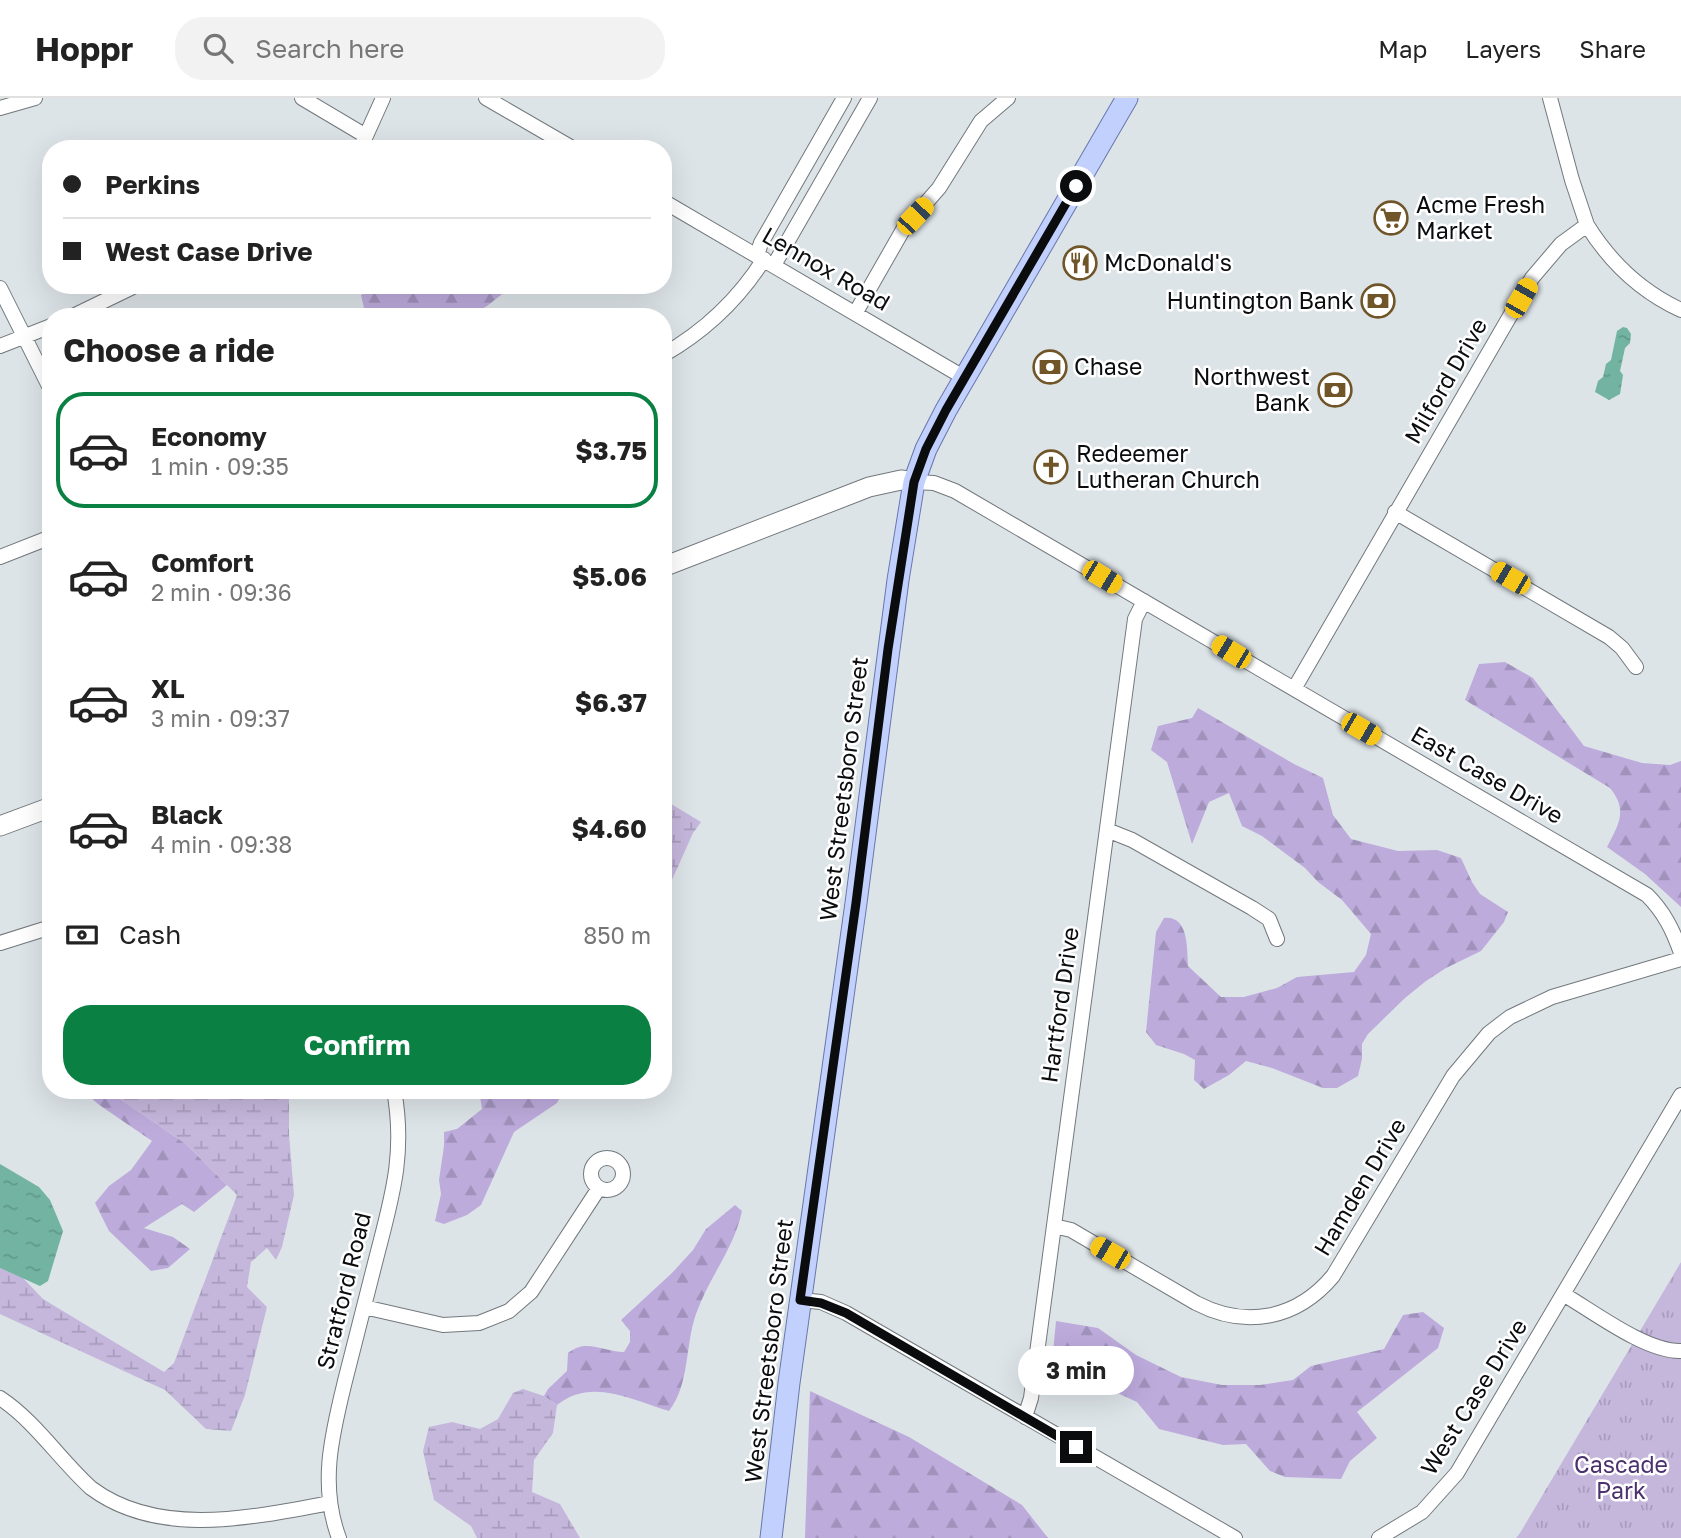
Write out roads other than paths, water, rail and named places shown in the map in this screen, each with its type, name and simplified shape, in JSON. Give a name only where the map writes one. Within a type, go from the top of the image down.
[{"type":"main road","name":"West Streetsboro Street","points":[[771,1538],[800,1300],[858,890],[888,649],[914,482],[926,449],[965,377],[1127,98]]},
{"type":"street","points":[[0,107],[35,98]]},
{"type":"street","points":[[302,98],[360,140]]},
{"type":"street","points":[[364,140],[383,98]]},
{"type":"street","points":[[486,98],[558,140]]},
{"type":"street","points":[[765,259],[769,230],[844,98]]},
{"type":"street","points":[[672,349],[721,314],[765,259],[870,98]]},
{"type":"street","points":[[856,312],[904,228],[939,188],[981,121],[1009,98]]},
{"type":"street","points":[[1550,98],[1587,225],[1631,278],[1648,292],[1681,310]]},
{"type":"street","name":"Lennox Road","points":[[672,206],[965,377]]},
{"type":"street","name":"Milford Drive","points":[[1294,689],[1532,278],[1561,244],[1587,225]]},
{"type":"street","points":[[0,288],[42,373]]},
{"type":"street","points":[[90,308],[118,294]]},
{"type":"street","points":[[0,346],[42,330]]},
{"type":"street","points":[[672,564],[869,487],[901,480],[914,482]]},
{"type":"street","name":"East Case Drive","points":[[914,482],[934,483],[955,491],[1647,895],[1662,910],[1681,953]]},
{"type":"street","points":[[1395,512],[1609,638],[1636,667]]},
{"type":"street","points":[[0,557],[42,541]]},
{"type":"street","name":"Hartford Drive","points":[[1026,1417],[1031,1398],[1135,619],[1143,601]]},
{"type":"street","points":[[0,826],[42,810]]},
{"type":"street","points":[[1107,830],[1132,840],[1252,908],[1269,919],[1278,939]]},
{"type":"street","points":[[0,943],[42,930]]},
{"type":"street","name":"Hamden Drive","points":[[1054,1226],[1072,1230],[1196,1303],[1217,1312],[1261,1317],[1292,1309],[1315,1295],[1334,1276],[1453,1076],[1489,1033],[1510,1017],[1552,997],[1681,959]]},
{"type":"street","points":[[1681,1095],[1563,1294],[1642,1340],[1672,1352],[1681,1351]]},
{"type":"street","name":"Stratford Road","points":[[339,1538],[328,1489],[330,1449],[396,1178],[399,1133],[395,1099]]},
{"type":"street","points":[[363,1307],[443,1325],[479,1323],[509,1311],[531,1292],[599,1188]]},
{"type":"street","name":"West Case Drive","points":[[1379,1538],[1422,1512],[1457,1473],[1563,1294]]},
{"type":"street","points":[[800,1300],[839,1309],[1235,1538]]},
{"type":"street","points":[[0,1398],[22,1415],[93,1490],[123,1510],[156,1523],[212,1525],[330,1503]]},
{"type":"water","points":[[1623,327],[1631,334],[1630,343],[1625,348],[1620,371],[1623,375],[1620,394],[1609,400],[1595,392],[1606,364],[1611,360],[1617,331]]},
{"type":"water","points":[[0,1164],[39,1187],[50,1200],[63,1231],[48,1281],[40,1286],[0,1268]]},
{"type":"place","name":"Acme Fresh Market","points":[[1391,218]]},
{"type":"place","name":"McDonald's","points":[[1080,263]]},
{"type":"place","name":"Huntington Bank","points":[[1378,301]]},
{"type":"place","name":"Chase","points":[[1050,367]]},
{"type":"place","name":"Northwest Bank","points":[[1335,390]]},
{"type":"place","name":"Redeemer Lutheran Church","points":[[1051,467]]},
{"type":"park label","name":"Cascade Park","points":[[1621,1478]]}]
